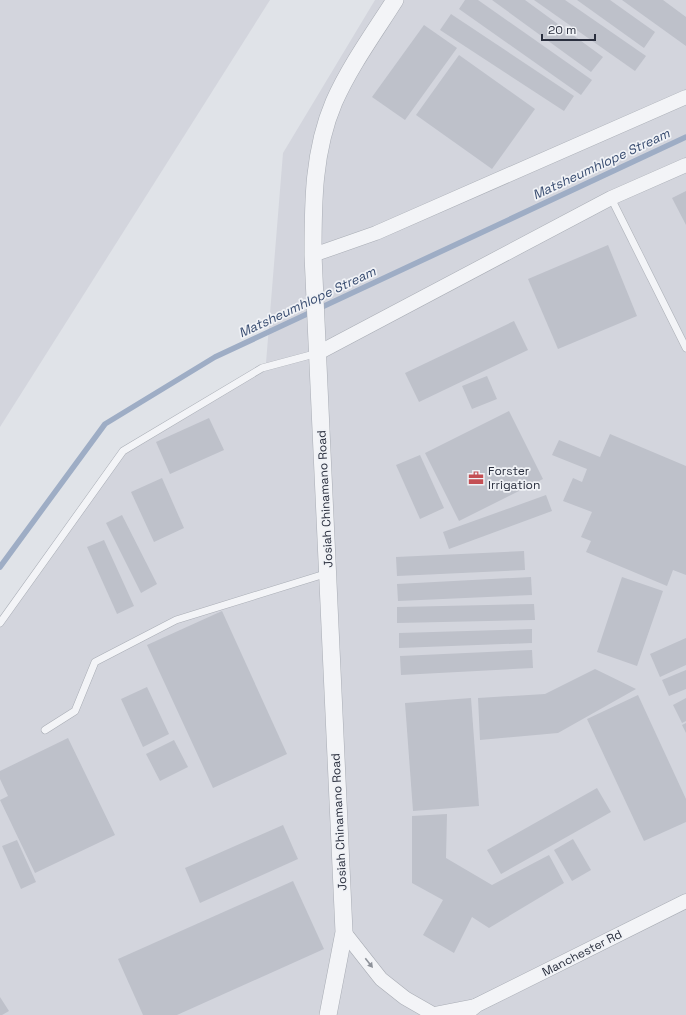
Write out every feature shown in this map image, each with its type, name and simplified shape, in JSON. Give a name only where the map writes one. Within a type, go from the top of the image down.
[{"type":"street","name":"Josiah Chinamano Road","points":[[328,1015],[344,932],[316,292],[313,255],[313,203],[321,144],[334,103],[351,70],[395,0]]},
{"type":"street","points":[[313,255],[376,233],[686,97]]},
{"type":"street","points":[[318,348],[611,198],[686,165]]},
{"type":"street","name":"Manchester Rd","points":[[477,1005],[686,901]]},
{"type":"street","points":[[344,932],[381,979],[405,998],[431,1014],[477,1005]]},
{"type":"street","points":[[464,1015],[477,1005]]},
{"type":"lane","points":[[611,198],[686,348]]},
{"type":"lane","points":[[0,623],[123,451],[262,368],[318,348]]},
{"type":"lane","points":[[45,730],[75,710],[95,662],[176,620],[328,572]]},
{"type":"shaded area","points":[[0,0],[270,0],[0,427]]},
{"type":"shaded area","points":[[375,0],[686,0],[686,1015],[0,1015],[0,620],[122,450],[266,363],[283,153]]},
{"type":"building","points":[[465,0],[478,0],[592,80],[581,95],[459,9]]},
{"type":"building","points":[[492,0],[525,0],[603,57],[591,72]]},
{"type":"building","points":[[534,0],[565,0],[646,56],[635,71]]},
{"type":"building","points":[[577,0],[610,0],[655,32],[644,48]]},
{"type":"building","points":[[622,0],[663,0],[686,17],[686,46]]},
{"type":"building","points":[[451,14],[574,96],[564,111],[440,30]]},
{"type":"building","points":[[424,25],[457,48],[405,120],[372,97]]},
{"type":"building","points":[[459,55],[535,109],[492,169],[416,115]]},
{"type":"building","points":[[686,191],[686,225],[672,198]]},
{"type":"building","points":[[608,245],[637,316],[558,349],[528,279]]},
{"type":"building","points":[[514,321],[528,350],[419,402],[405,373]]},
{"type":"building","points":[[487,376],[497,399],[472,409],[462,386]]},
{"type":"building","points":[[509,411],[543,479],[459,521],[425,453]]},
{"type":"building","points":[[209,418],[224,450],[170,474],[156,442]]},
{"type":"building","points":[[610,434],[686,466],[686,575],[673,570],[667,586],[586,552],[591,541],[581,537],[592,512],[563,501],[573,478],[582,482],[587,469],[552,455],[559,440],[600,457]]},
{"type":"building","points":[[420,455],[444,508],[420,519],[396,465]]},
{"type":"building","points":[[162,478],[184,528],[154,542],[131,492]]},
{"type":"building","points":[[546,495],[552,511],[449,549],[443,532]]},
{"type":"building","points":[[122,515],[157,584],[141,593],[106,523]]},
{"type":"building","points":[[104,540],[134,606],[117,614],[87,547]]},
{"type":"building","points":[[524,551],[525,570],[397,576],[396,557]]},
{"type":"building","points":[[531,577],[532,595],[398,601],[397,584]]},
{"type":"building","points":[[622,577],[663,591],[637,666],[597,652]]},
{"type":"building","points":[[534,604],[535,620],[397,623],[397,607]]},
{"type":"building","points":[[222,611],[287,754],[213,788],[147,645]]},
{"type":"building","points":[[532,629],[532,643],[399,648],[399,633]]},
{"type":"building","points":[[686,638],[686,665],[660,677],[650,654]]},
{"type":"building","points":[[532,650],[533,668],[401,675],[400,656]]},
{"type":"building","points":[[595,669],[636,689],[558,733],[480,740],[478,698],[545,694]]},
{"type":"building","points":[[686,670],[686,689],[669,696],[662,680]]},
{"type":"building","points":[[147,687],[169,734],[143,747],[121,699]]},
{"type":"building","points":[[638,695],[686,799],[686,822],[644,841],[587,719]]},
{"type":"building","points":[[471,698],[479,806],[413,811],[405,703]]},
{"type":"building","points":[[686,698],[686,721],[682,723],[673,705]]},
{"type":"building","points":[[686,723],[686,733],[682,725]]},
{"type":"building","points":[[68,738],[115,835],[35,873],[0,800],[8,796],[0,779],[0,771]]},
{"type":"building","points":[[174,740],[188,767],[160,781],[146,754]]},
{"type":"building","points":[[597,788],[611,812],[501,874],[487,850]]},
{"type":"building","points":[[447,814],[446,858],[492,885],[549,855],[564,883],[489,928],[472,917],[454,953],[423,935],[443,900],[412,883],[412,816]]},
{"type":"building","points":[[283,825],[298,859],[200,903],[185,868]]},
{"type":"building","points":[[573,839],[591,870],[572,881],[554,850]]},
{"type":"building","points":[[17,840],[36,882],[21,889],[2,846]]},
{"type":"building","points":[[293,881],[324,949],[177,1015],[143,1015],[118,959]]},
{"type":"building","points":[[0,997],[9,1011],[2,1015],[0,1015]]},
{"type":"waterway","name":"Matsheumhlope Stream","points":[[0,567],[105,424],[215,357],[686,137]]},
{"type":"place","name":"Forster Irrigation","points":[[476,478]]}]
